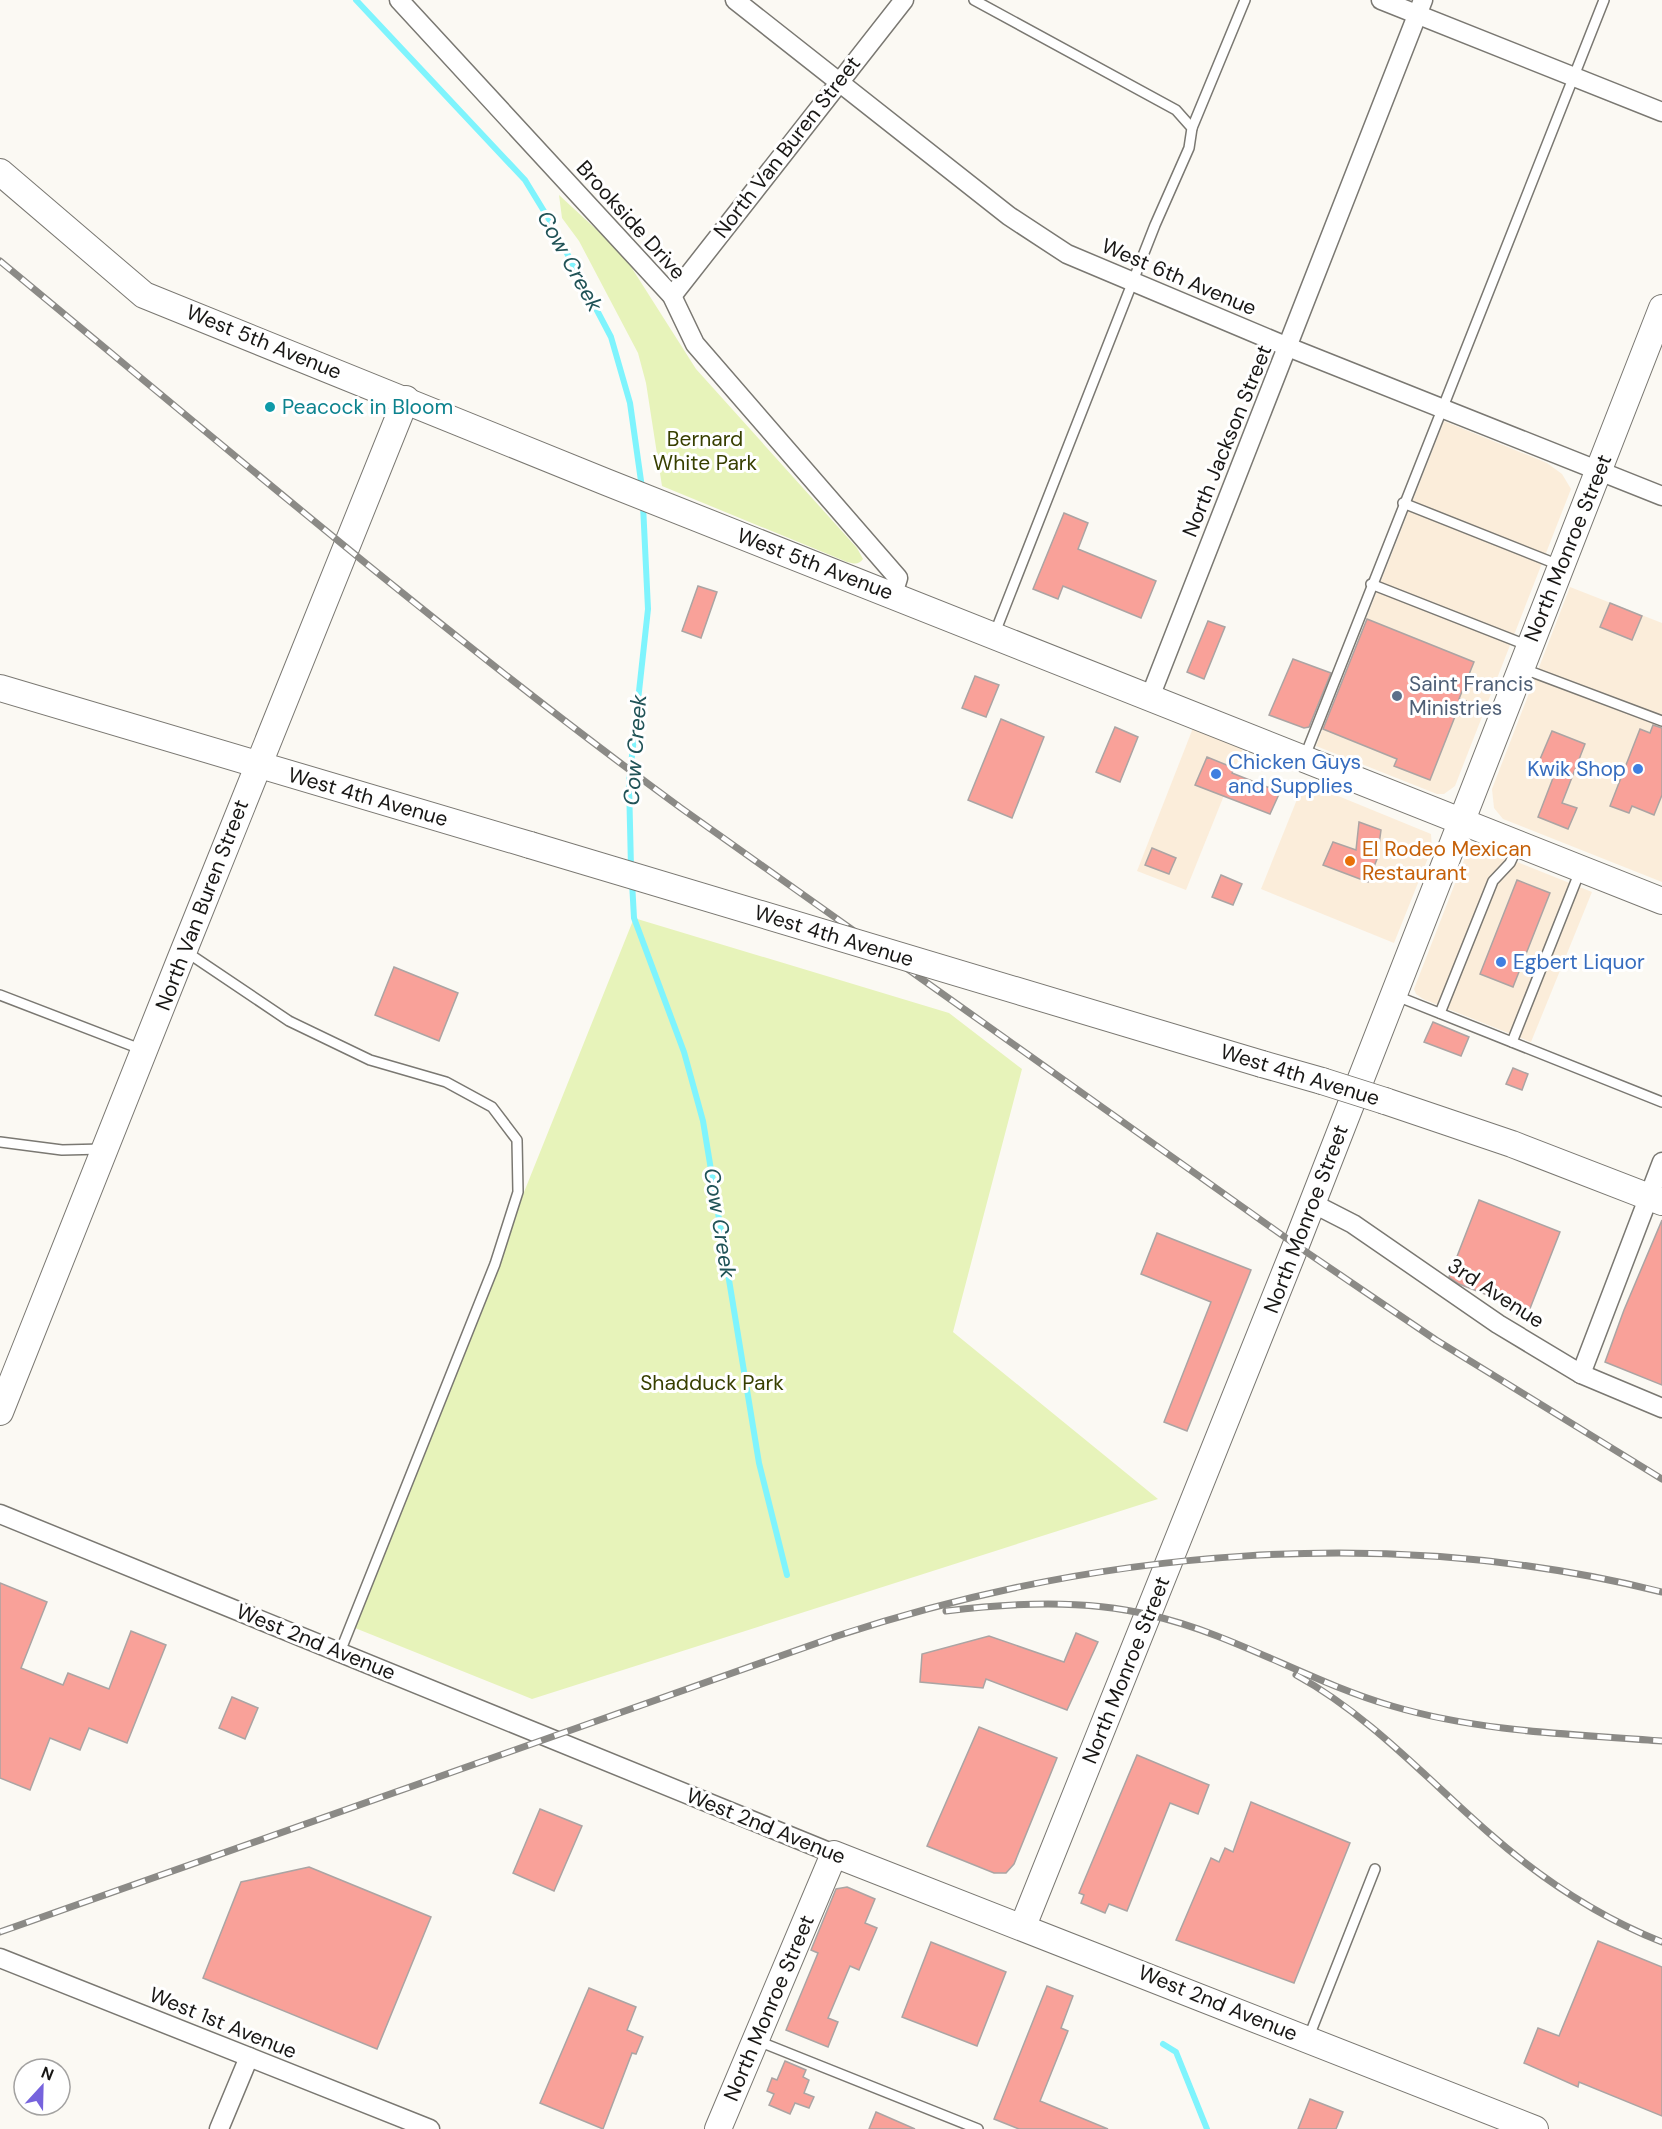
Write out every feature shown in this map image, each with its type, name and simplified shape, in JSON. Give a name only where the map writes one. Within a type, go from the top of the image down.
[{"type":"street","name":"Brookside Drive","points":[[399,0],[672,296],[695,344],[898,578],[893,594]]},
{"type":"street","name":"West 6th Avenue","points":[[735,0],[1036,235],[1067,254],[1288,347],[1662,495]]},
{"type":"street","name":"North Van Buren Street","points":[[672,296],[839,80],[904,0]]},
{"type":"street","points":[[1381,0],[1420,8],[1575,79],[1662,112]]},
{"type":"street","name":"North Jackson Street","points":[[1150,697],[1420,8]]},
{"type":"street","name":"West 5th Avenue","points":[[0,172],[144,295],[406,399],[606,482],[1662,901]]},
{"type":"street","name":"North Monroe Street","points":[[1023,1926],[1312,1203],[1662,308]]},
{"type":"street","name":"North Van Buren Street","points":[[0,1412],[185,951],[257,764],[406,399]]},
{"type":"street","name":"West 4th Avenue","points":[[0,688],[1322,1081],[1512,1143],[1655,1199]]},
{"type":"street","points":[[1581,1374],[1655,1199],[1662,1162]]},
{"type":"street","name":"3rd Avenue","points":[[1312,1203],[1353,1224],[1498,1324],[1581,1374],[1662,1408]]},
{"type":"street","name":"West 2nd Avenue","points":[[0,1514],[834,1854],[1023,1926],[1535,2129]]},
{"type":"street","name":"North Monroe Street","points":[[718,2129],[834,1854]]},
{"type":"street","name":"West 1st Avenue","points":[[0,1958],[430,2129]]},
{"type":"street","points":[[219,2129],[249,2057]]},
{"type":"lane","points":[[974,0],[1176,110],[1192,128]]},
{"type":"lane","points":[[994,635],[1132,283],[1189,148],[1192,128],[1245,0]]},
{"type":"lane","points":[[1304,758],[1403,503],[1575,79],[1604,0]]},
{"type":"lane","points":[[1403,503],[1561,566]]},
{"type":"lane","points":[[1371,584],[1662,721]]},
{"type":"lane","points":[[1440,1013],[1493,881],[1510,864],[1519,844]]},
{"type":"lane","points":[[1512,1042],[1581,869]]},
{"type":"lane","points":[[185,951],[289,1021],[370,1060],[446,1082],[492,1107],[518,1140],[518,1192],[495,1264],[340,1652]]},
{"type":"lane","points":[[0,994],[145,1050]]},
{"type":"lane","points":[[1392,994],[1662,1102]]},
{"type":"lane","points":[[0,1142],[62,1150],[105,1149]]},
{"type":"lane","points":[[1308,2039],[1375,1869]]},
{"type":"lane","points":[[755,2040],[978,2129]]},
{"type":"shaded area","points":[[1444,421],[1547,463],[1562,474],[1571,489],[1455,786],[1444,794],[1437,794],[1316,746]]},
{"type":"shaded area","points":[[1570,587],[1662,623],[1662,882],[1503,819],[1494,808],[1492,789]]},
{"type":"shaded area","points":[[1193,728],[1243,748],[1186,890],[1137,871]]},
{"type":"shaded area","points":[[1304,782],[1431,834],[1432,848],[1394,943],[1261,889]]},
{"type":"shaded area","points":[[1477,851],[1502,856],[1592,892],[1531,1042],[1423,999],[1416,994],[1414,989],[1466,855]]},
{"type":"green space","name":"Bernard White Park","points":[[559,195],[628,262],[696,369],[857,548],[863,559],[861,561],[856,564],[847,562],[662,486],[646,383],[638,353],[579,241],[562,218]]},
{"type":"green space","name":"Shadduck Park","points":[[634,918],[949,1013],[1022,1069],[953,1332],[1158,1499],[532,1699],[350,1626]]},
{"type":"building","points":[[1064,513],[1088,523],[1078,549],[1156,581],[1141,618],[1063,586],[1058,599],[1033,589]]},
{"type":"building","points":[[698,586],[717,592],[701,638],[682,631]]},
{"type":"building","points":[[1610,603],[1642,616],[1632,640],[1600,627]]},
{"type":"building","points":[[1367,619],[1474,662],[1459,699],[1466,701],[1461,716],[1456,714],[1430,780],[1394,766],[1397,759],[1323,729]]},
{"type":"building","points":[[1208,621],[1225,627],[1204,679],[1187,672]]},
{"type":"building","points":[[1293,659],[1331,673],[1309,727],[1304,728],[1269,715]]},
{"type":"building","points":[[975,676],[999,685],[986,717],[962,708]]},
{"type":"building","points":[[1001,719],[1044,737],[1012,818],[968,800]]},
{"type":"building","points":[[1653,725],[1662,728],[1662,795],[1654,815],[1632,806],[1629,813],[1610,806],[1640,729],[1650,733]]},
{"type":"building","points":[[1115,727],[1138,737],[1120,782],[1096,772]]},
{"type":"building","points":[[1552,731],[1585,744],[1562,803],[1577,808],[1568,829],[1538,817],[1553,778],[1535,771]]},
{"type":"building","points":[[1207,757],[1234,768],[1232,773],[1280,792],[1270,814],[1195,785]]},
{"type":"building","points":[[1359,822],[1381,830],[1377,859],[1368,882],[1323,865],[1333,842],[1356,850]]},
{"type":"building","points":[[1152,848],[1176,858],[1169,874],[1145,865]]},
{"type":"building","points":[[1221,875],[1242,884],[1233,905],[1212,897]]},
{"type":"building","points":[[1517,880],[1550,893],[1513,987],[1480,974]]},
{"type":"building","points":[[394,967],[458,993],[439,1041],[375,1015]]},
{"type":"building","points":[[1433,1022],[1469,1037],[1461,1056],[1424,1042]]},
{"type":"building","points":[[1513,1068],[1528,1074],[1522,1090],[1506,1084]]},
{"type":"building","points":[[1479,1200],[1560,1232],[1529,1311],[1459,1284],[1449,1277]]},
{"type":"building","points":[[1662,1220],[1662,1385],[1605,1362]]},
{"type":"building","points":[[1157,1233],[1251,1270],[1187,1431],[1164,1422],[1211,1302],[1141,1274]]},
{"type":"building","points":[[0,1583],[47,1602],[21,1668],[63,1685],[68,1673],[109,1689],[131,1631],[166,1645],[127,1743],[89,1728],[80,1750],[50,1738],[30,1790],[0,1778]]},
{"type":"building","points":[[1076,1633],[1098,1642],[1067,1710],[986,1679],[983,1688],[920,1682],[922,1654],[989,1636],[1064,1662]]},
{"type":"building","points":[[232,1697],[258,1708],[245,1739],[219,1728]]},
{"type":"building","points":[[979,1727],[1057,1758],[1014,1864],[1006,1873],[994,1873],[927,1846]]},
{"type":"building","points":[[1137,1755],[1209,1785],[1198,1814],[1170,1803],[1127,1911],[1109,1904],[1105,1913],[1081,1903],[1084,1895],[1079,1893]]},
{"type":"building","points":[[1251,1802],[1350,1843],[1294,1983],[1176,1940],[1211,1858],[1219,1862],[1225,1848],[1233,1852]]},
{"type":"building","points":[[540,1809],[582,1826],[554,1891],[513,1873]]},
{"type":"building","points":[[309,1867],[431,1917],[377,2049],[203,1978],[241,1882]]},
{"type":"building","points":[[847,1887],[875,1899],[865,1923],[877,1928],[859,1970],[850,1966],[828,2018],[838,2022],[828,2047],[786,2030],[818,1953],[811,1950],[836,1889]]},
{"type":"building","points":[[1598,1941],[1662,1967],[1662,2116],[1579,2082],[1578,2087],[1524,2063],[1538,2028],[1559,2036]]},
{"type":"building","points":[[931,1942],[1006,1972],[977,2046],[902,2017]]},
{"type":"building","points":[[1047,1986],[1073,1996],[1061,2028],[1068,2031],[1040,2101],[1108,2129],[1019,2129],[994,2119]]},
{"type":"building","points":[[589,1988],[636,2007],[627,2030],[643,2037],[636,2054],[632,2053],[603,2129],[540,2103]]},
{"type":"building","points":[[785,2061],[806,2070],[803,2077],[809,2080],[804,2093],[814,2097],[809,2108],[795,2103],[790,2114],[769,2105],[774,2094],[767,2091],[772,2078],[777,2080]]},
{"type":"building","points":[[1310,2099],[1343,2112],[1336,2129],[1298,2129]]},
{"type":"building","points":[[876,2112],[915,2129],[869,2129]]},
{"type":"waterway","name":"Cow Creek","points":[[356,0],[525,180],[550,221],[611,337],[630,403],[642,488]]},
{"type":"waterway","name":"Cow Creek","points":[[631,868],[629,783],[648,609],[643,505]]},
{"type":"waterway","name":"Cow Creek","points":[[632,882],[634,918],[684,1052],[703,1121],[759,1463],[787,1575]]},
{"type":"waterway","name":"Cow Creek","points":[[1163,2044],[1176,2052],[1207,2129]]},
{"type":"railway","points":[[0,261],[421,608],[593,743],[681,808],[1296,1245],[1436,1340],[1662,1479]]},
{"type":"railway","points":[[0,1932],[837,1636],[937,1606],[1039,1583],[1143,1566],[1247,1556],[1351,1553],[1456,1558],[1560,1571],[1662,1592]]},
{"type":"railway","points":[[946,1611],[1048,1604],[1100,1606],[1125,1610],[1181,1623],[1361,1696],[1425,1715],[1526,1731],[1662,1741]]},
{"type":"railway","points":[[1296,1675],[1323,1691],[1373,1728],[1508,1850],[1529,1866],[1593,1908],[1662,1942]]},
{"type":"place","name":"Peacock in Bloom","points":[[270,407]]},
{"type":"place","name":"Saint Francis Ministries","points":[[1397,696]]},
{"type":"place","name":"Kwik Shop","points":[[1638,769]]},
{"type":"place","name":"Chicken Guys and Supplies","points":[[1216,774]]},
{"type":"place","name":"El Rodeo Mexican Restaurant","points":[[1350,861]]},
{"type":"place","name":"Egbert Liquor","points":[[1501,962]]}]
